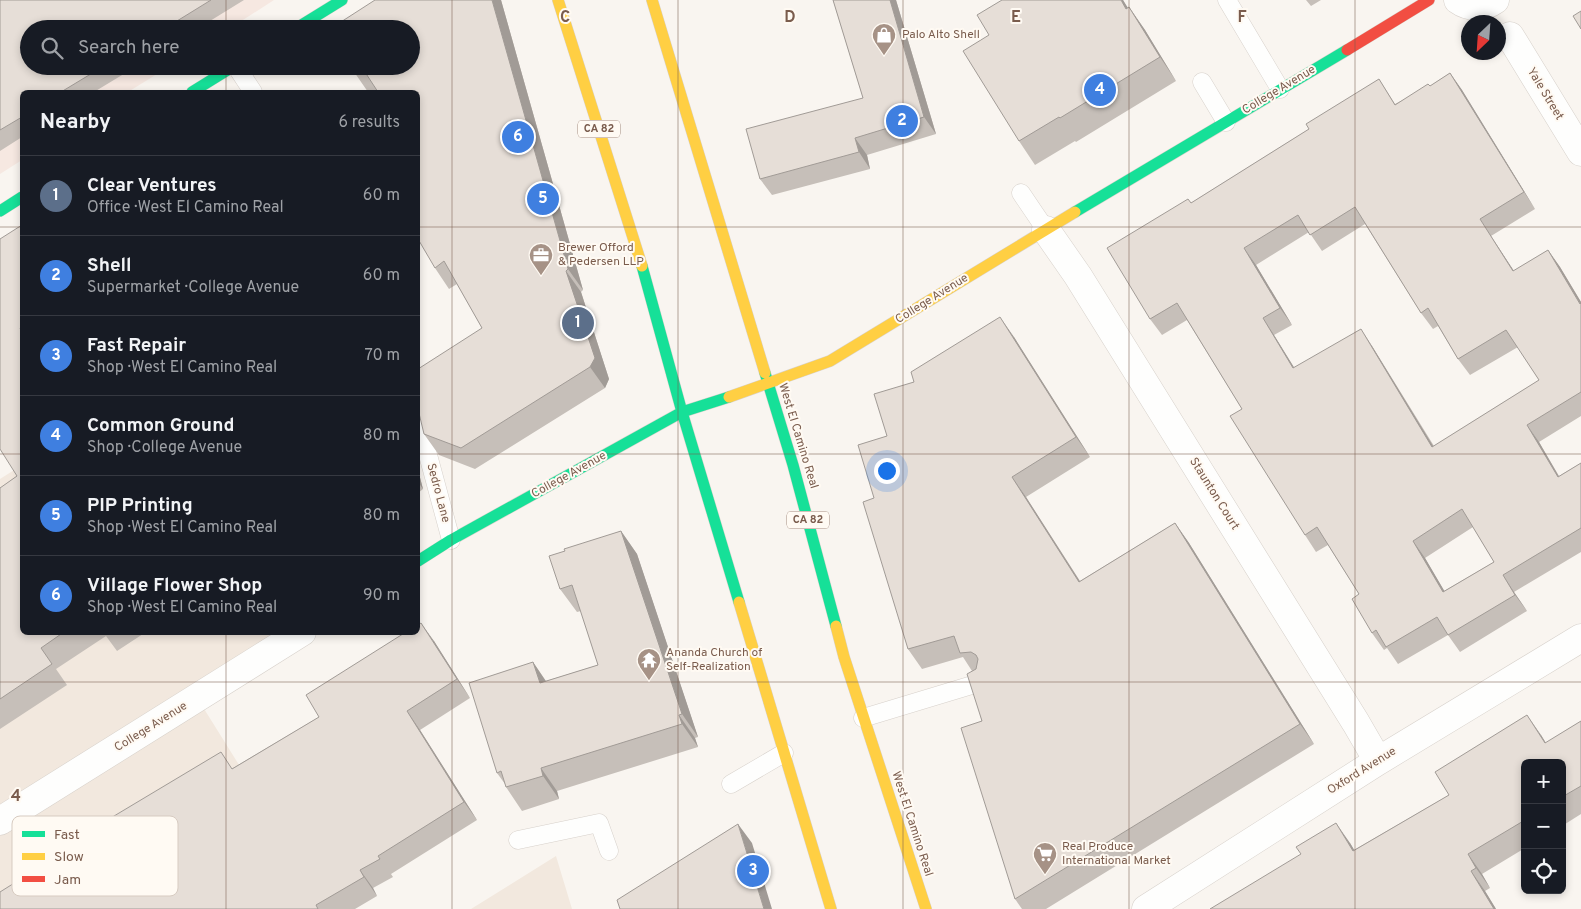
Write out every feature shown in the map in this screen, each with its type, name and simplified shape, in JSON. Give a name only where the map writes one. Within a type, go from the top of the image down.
[{"type":"main road","points":[[310,20],[342,0]]},
{"type":"main road","name":"CA 82","points":[[558,0],[640,258],[682,412],[830,909]]},
{"type":"main road","name":"West El Camino Real","points":[[652,0],[794,465],[844,657],[926,909]]},
{"type":"main road","name":"College Avenue","points":[[420,560],[451,540],[682,412],[768,384],[830,361],[843,354],[1429,0]]},
{"type":"main road","points":[[195,90],[220,75]]},
{"type":"main road","points":[[0,211],[20,198]]},
{"type":"street","points":[[1458,0],[1472,6],[1483,6],[1495,0]]},
{"type":"street","name":"Yale Street","points":[[1510,36],[1581,152]]},
{"type":"street","name":"Staunton Court","points":[[1046,230],[1078,276],[1378,761]]},
{"type":"street","name":"College Avenue","points":[[0,821],[297,635]]},
{"type":"street","name":"Oxford Avenue","points":[[1146,909],[1378,761],[1581,638]]},
{"type":"lane","points":[[1227,0],[1280,89]]},
{"type":"lane","points":[[241,75],[252,90]]},
{"type":"lane","points":[[1202,82],[1226,122]]},
{"type":"lane","points":[[1021,193],[1046,230]]},
{"type":"lane","name":"Sedro Lane","points":[[420,425],[451,540]]},
{"type":"lane","points":[[863,718],[982,682]]},
{"type":"lane","points":[[731,784],[784,753]]},
{"type":"lane","points":[[518,840],[599,823],[609,851]]},
{"type":"shaded area","points":[[0,0],[274,0],[243,20],[20,20],[20,75],[155,75],[131,90],[20,90],[20,161],[0,174]]},
{"type":"shaded area","points":[[20,466],[20,635],[294,635],[196,696],[329,909],[0,909],[0,479]]},
{"type":"shaded area","points":[[556,856],[572,909],[471,909]]},
{"type":"building","points":[[0,0],[211,0],[179,20],[20,20],[20,75],[89,75],[64,90],[20,90],[20,118],[0,130]]},
{"type":"building","points":[[375,0],[492,0],[568,269],[566,271],[595,358],[590,367],[461,448],[424,434],[420,417],[420,368],[482,328],[444,261],[435,268],[420,242],[420,90],[377,90],[367,75],[420,75],[420,20],[344,20]]},
{"type":"building","points":[[833,0],[890,0],[924,117],[855,138],[859,152],[760,179],[746,129],[863,98]]},
{"type":"building","points":[[1002,0],[1121,0],[1126,9],[1129,7],[1160,57],[1019,141],[963,51],[989,35],[977,15]]},
{"type":"building","points":[[1581,11],[1581,29],[1573,16]]},
{"type":"building","points":[[1450,73],[1524,192],[1480,219],[1513,271],[1548,250],[1581,303],[1581,392],[1527,425],[1558,477],[1581,463],[1581,528],[1503,575],[1515,595],[1448,635],[1437,617],[1386,647],[1376,630],[1372,633],[1352,599],[1359,594],[1317,527],[1305,535],[1230,416],[1242,409],[1177,303],[1150,319],[1107,248],[1188,199],[1191,203],[1309,129],[1306,124],[1379,79],[1395,105],[1428,84],[1430,86]],"holes":[[[1355,207],[1421,313],[1428,308],[1458,359],[1506,330],[1539,380],[1432,447],[1361,329],[1293,368],[1263,318],[1280,308],[1244,248],[1298,215],[1310,235]],[[1462,509],[1494,562],[1443,592],[1413,541]]]},
{"type":"building","points":[[20,226],[20,635],[60,635],[41,648],[52,664],[0,699],[0,488],[17,476],[0,449],[0,239]]},
{"type":"building","points":[[1000,317],[1076,437],[1012,477],[1079,582],[1175,523],[1300,724],[1015,899],[961,728],[982,721],[967,674],[976,669],[978,659],[971,652],[960,653],[954,636],[908,649],[863,502],[874,498],[858,445],[887,436],[874,394],[914,382],[911,372]]},
{"type":"building","name":"Ananda Church of Self-Realization","points":[[621,531],[682,714],[679,715],[682,724],[541,768],[543,776],[506,787],[501,771],[497,773],[469,683],[533,662],[540,683],[598,665],[572,585],[560,589],[549,556],[565,551],[564,549]]},
{"type":"building","points":[[420,624],[457,679],[407,711],[464,802],[378,856],[380,859],[360,870],[364,877],[316,905],[318,909],[0,909],[0,892],[12,884],[12,896],[178,896],[178,816],[114,816],[221,752],[232,769],[319,717],[306,695],[401,635],[420,635]]},
{"type":"building","points":[[1527,715],[1545,743],[1581,721],[1581,786],[1566,795],[1566,759],[1521,759],[1521,822],[1468,854],[1476,868],[1471,871],[1494,909],[1210,909],[1301,854],[1296,847],[1336,823],[1353,851],[1449,795],[1435,772]]},
{"type":"building","points":[[738,824],[764,909],[620,909],[617,900]]},
{"type":"traffic: fast","points":[[310,20],[342,0]]},
{"type":"traffic: fast","points":[[1075,212],[1347,50]]},
{"type":"traffic: fast","points":[[195,90],[219,75]]},
{"type":"traffic: fast","points":[[0,211],[20,198]]},
{"type":"traffic: fast","points":[[642,266],[682,412],[739,602]]},
{"type":"traffic: fast","points":[[765,373],[793,465],[836,626]]},
{"type":"traffic: fast","points":[[420,560],[451,540],[682,412],[729,397]]},
{"type":"traffic: slow","points":[[558,0],[642,266]]},
{"type":"traffic: slow","points":[[652,0],[765,373]]},
{"type":"traffic: slow","points":[[729,397],[830,361],[1075,212]]},
{"type":"traffic: slow","points":[[739,602],[831,909]]},
{"type":"traffic: slow","points":[[836,626],[844,657],[926,909]]},
{"type":"traffic: jam","points":[[1347,50],[1429,0]]},
{"type":"place","name":"Palo Alto Shell","points":[[884,56]]},
{"type":"place","name":"Common Ground","points":[[1100,90]]},
{"type":"place","name":"Shell","points":[[902,121]]},
{"type":"place","name":"Village Flower Shop","points":[[518,137]]},
{"type":"place","name":"PIP Printing","points":[[543,199]]},
{"type":"place","name":"Brewer Offord & Pedersen LLP","points":[[541,276]]},
{"type":"place","name":"Clear Ventures","points":[[578,323]]},
{"type":"place","name":"Ananda Church of Self-Realization","points":[[649,681]]},
{"type":"place","name":"Fast Repair","points":[[753,871]]},
{"type":"place","name":"Real Produce International Market","points":[[1045,875]]}]
